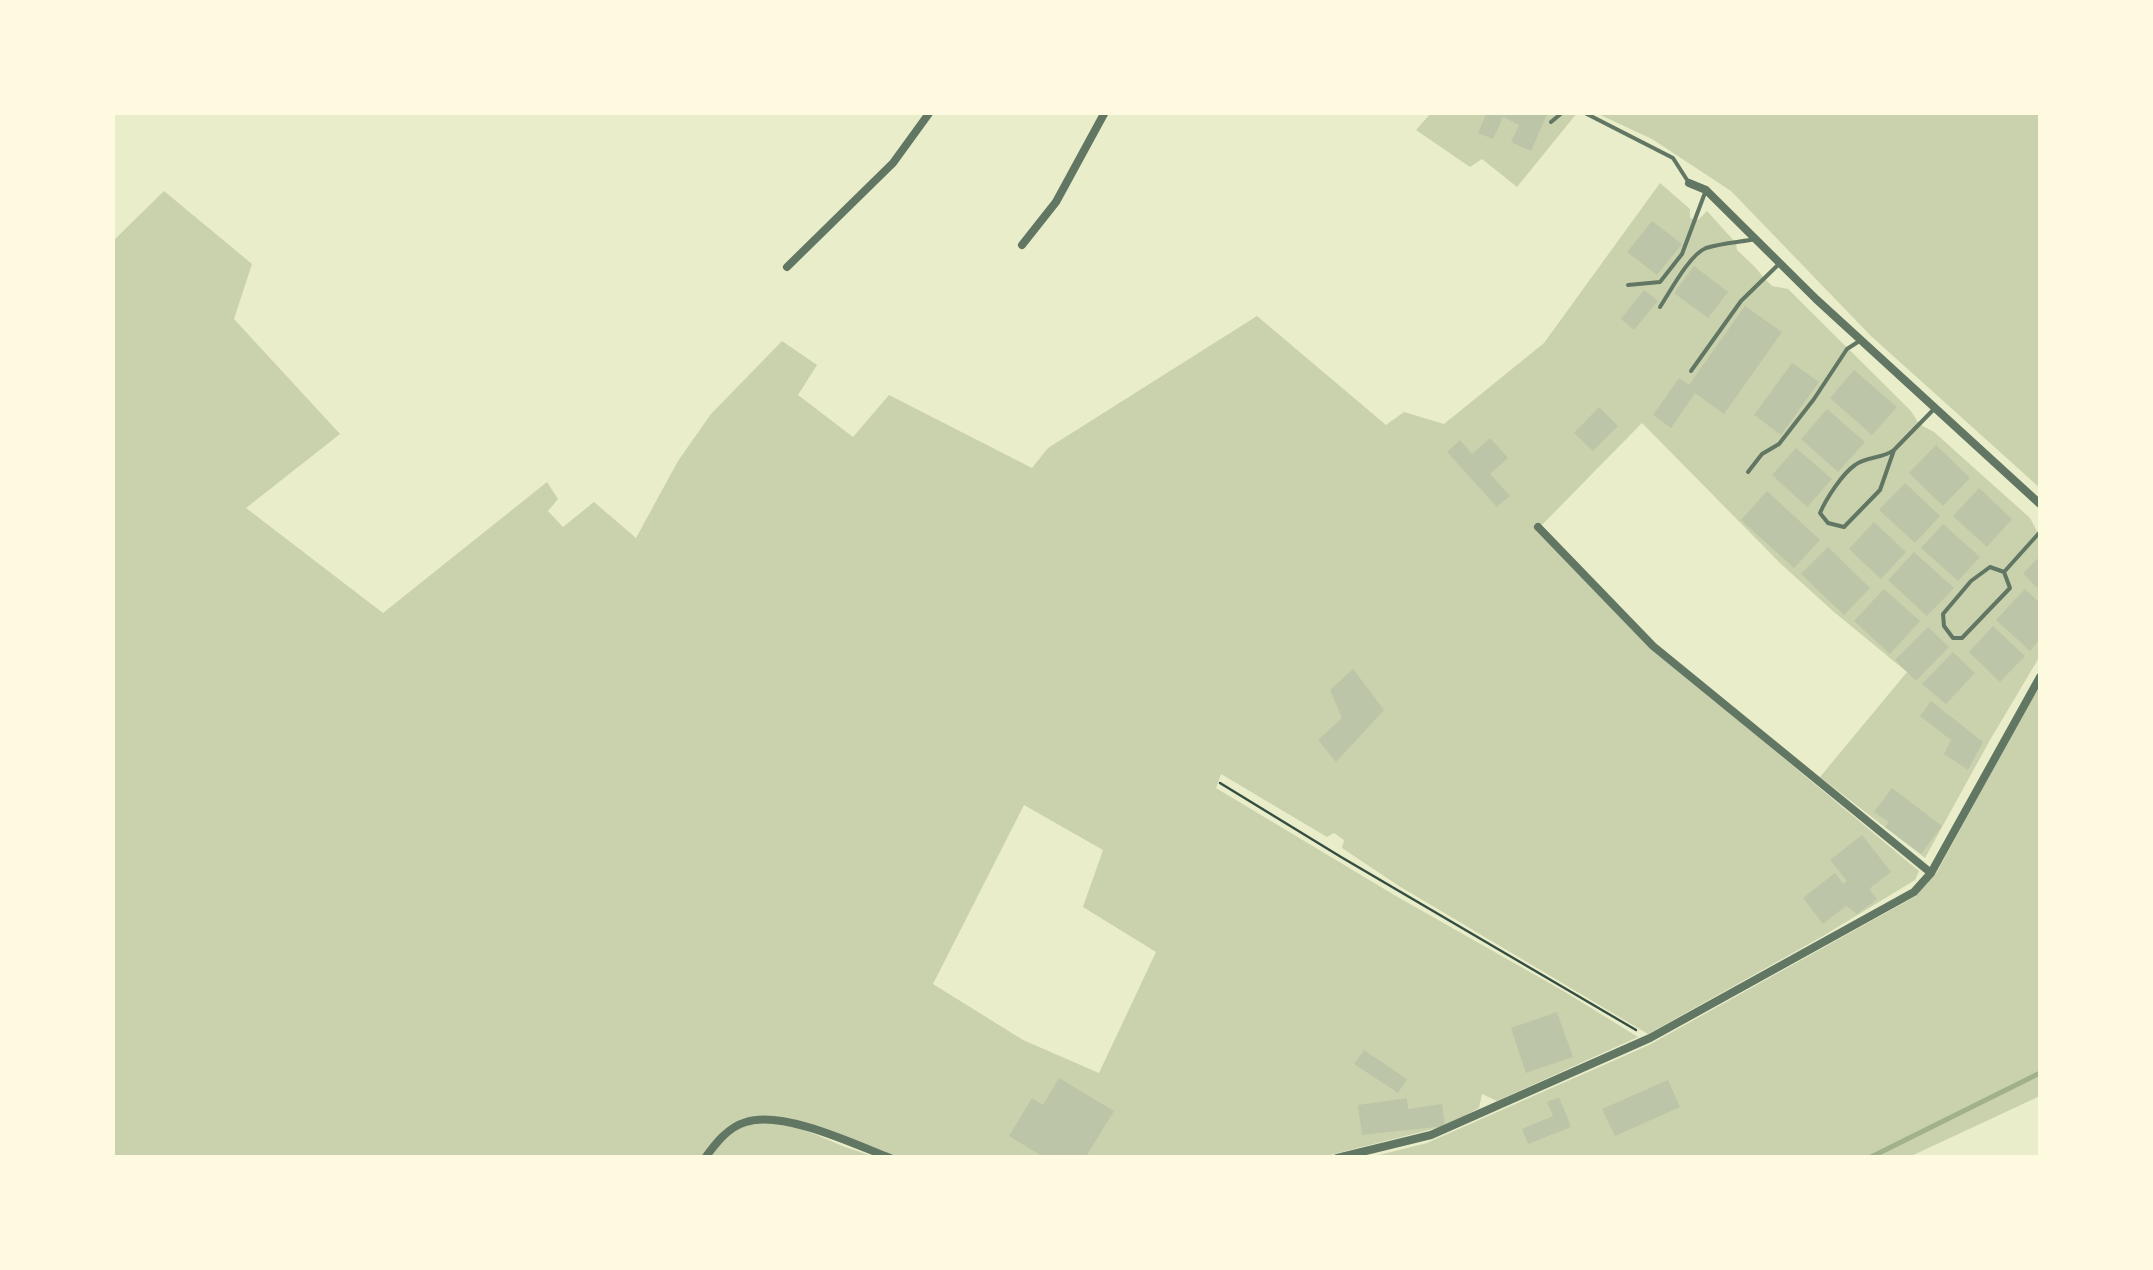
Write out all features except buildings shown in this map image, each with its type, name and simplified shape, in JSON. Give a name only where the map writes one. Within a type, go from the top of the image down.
[{"type":"street","points":[[787,267],[893,163],[930,112]]},
{"type":"street","points":[[1022,245],[1056,202],[1104,112]]},
{"type":"street","points":[[1689,182],[1706,190],[1860,340],[2040,504]]},
{"type":"street","points":[[1538,528],[1653,646],[1931,873]]},
{"type":"street","points":[[1337,1158],[1432,1135],[1650,1038],[1914,892],[1931,873],[2040,676]]},
{"type":"street","points":[[704,1158],[726,1133],[744,1122],[762,1120],[794,1123],[890,1158]]},
{"type":"lane","points":[[1551,122],[1562,112]]},
{"type":"lane","points":[[1583,112],[1673,158],[1689,182]]},
{"type":"lane","points":[[1628,285],[1660,282],[1682,254],[1706,190]]},
{"type":"lane","points":[[1660,308],[1698,253],[1706,248],[1756,240]]},
{"type":"lane","points":[[1691,370],[1741,300],[1780,263]]},
{"type":"lane","points":[[1748,472],[1762,454],[1779,444],[1847,348],[1860,340]]},
{"type":"lane","points":[[1894,450],[1880,490],[1844,527],[1828,524],[1820,513],[1825,500],[1855,465],[1885,457],[1935,408]]},
{"type":"lane","points":[[2004,572],[2040,532]]},
{"type":"lane","points":[[1990,568],[2004,572],[2010,588],[1962,638],[1953,638],[1944,626],[1943,614],[1971,581],[1990,568]]},
{"type":"path","points":[[1220,782],[1650,1038]]},
{"type":"green space","points":[[1431,113],[1577,113],[1517,187],[1482,159],[1470,167],[1416,130]]},
{"type":"green space","points":[[1596,113],[2040,113],[2040,488],[1871,336],[1731,191],[1652,139]]},
{"type":"green space","points":[[1660,183],[1690,209],[1690,218],[1698,220],[1707,211],[1772,286],[1788,289],[1911,411],[1919,424],[1934,432],[2030,518],[2040,537],[2040,656],[1925,858],[1820,777],[1907,672],[1781,564],[1642,423],[1536,531],[1648,645],[1919,871],[1915,880],[1823,936],[1648,1034],[1399,886],[1342,848],[1344,840],[1334,833],[1327,837],[1221,774],[1216,788],[1638,1037],[1497,1101],[1482,1094],[1479,1108],[1445,1126],[1318,1158],[897,1157],[795,1120],[763,1117],[743,1120],[702,1157],[113,1158],[113,241],[164,191],[252,264],[234,319],[340,434],[246,508],[383,613],[547,482],[558,499],[548,511],[563,527],[594,502],[636,538],[678,461],[711,414],[782,341],[817,365],[798,395],[853,437],[889,395],[1032,468],[1048,448],[1257,316],[1386,425],[1404,412],[1444,424],[1544,343]],"holes":[[[1024,805],[1103,850],[1083,907],[1156,952],[1099,1073],[1023,1040],[933,984]]]},
{"type":"green space","points":[[2040,683],[2040,1096],[1909,1157],[1367,1158],[1427,1143],[1649,1045],[1916,896],[1937,872]]},
{"type":"green space","points":[[763,1121],[793,1125],[875,1157],[708,1158],[731,1133]]},
{"type":"waterway","points":[[1869,1158],[2040,1073]]}]
